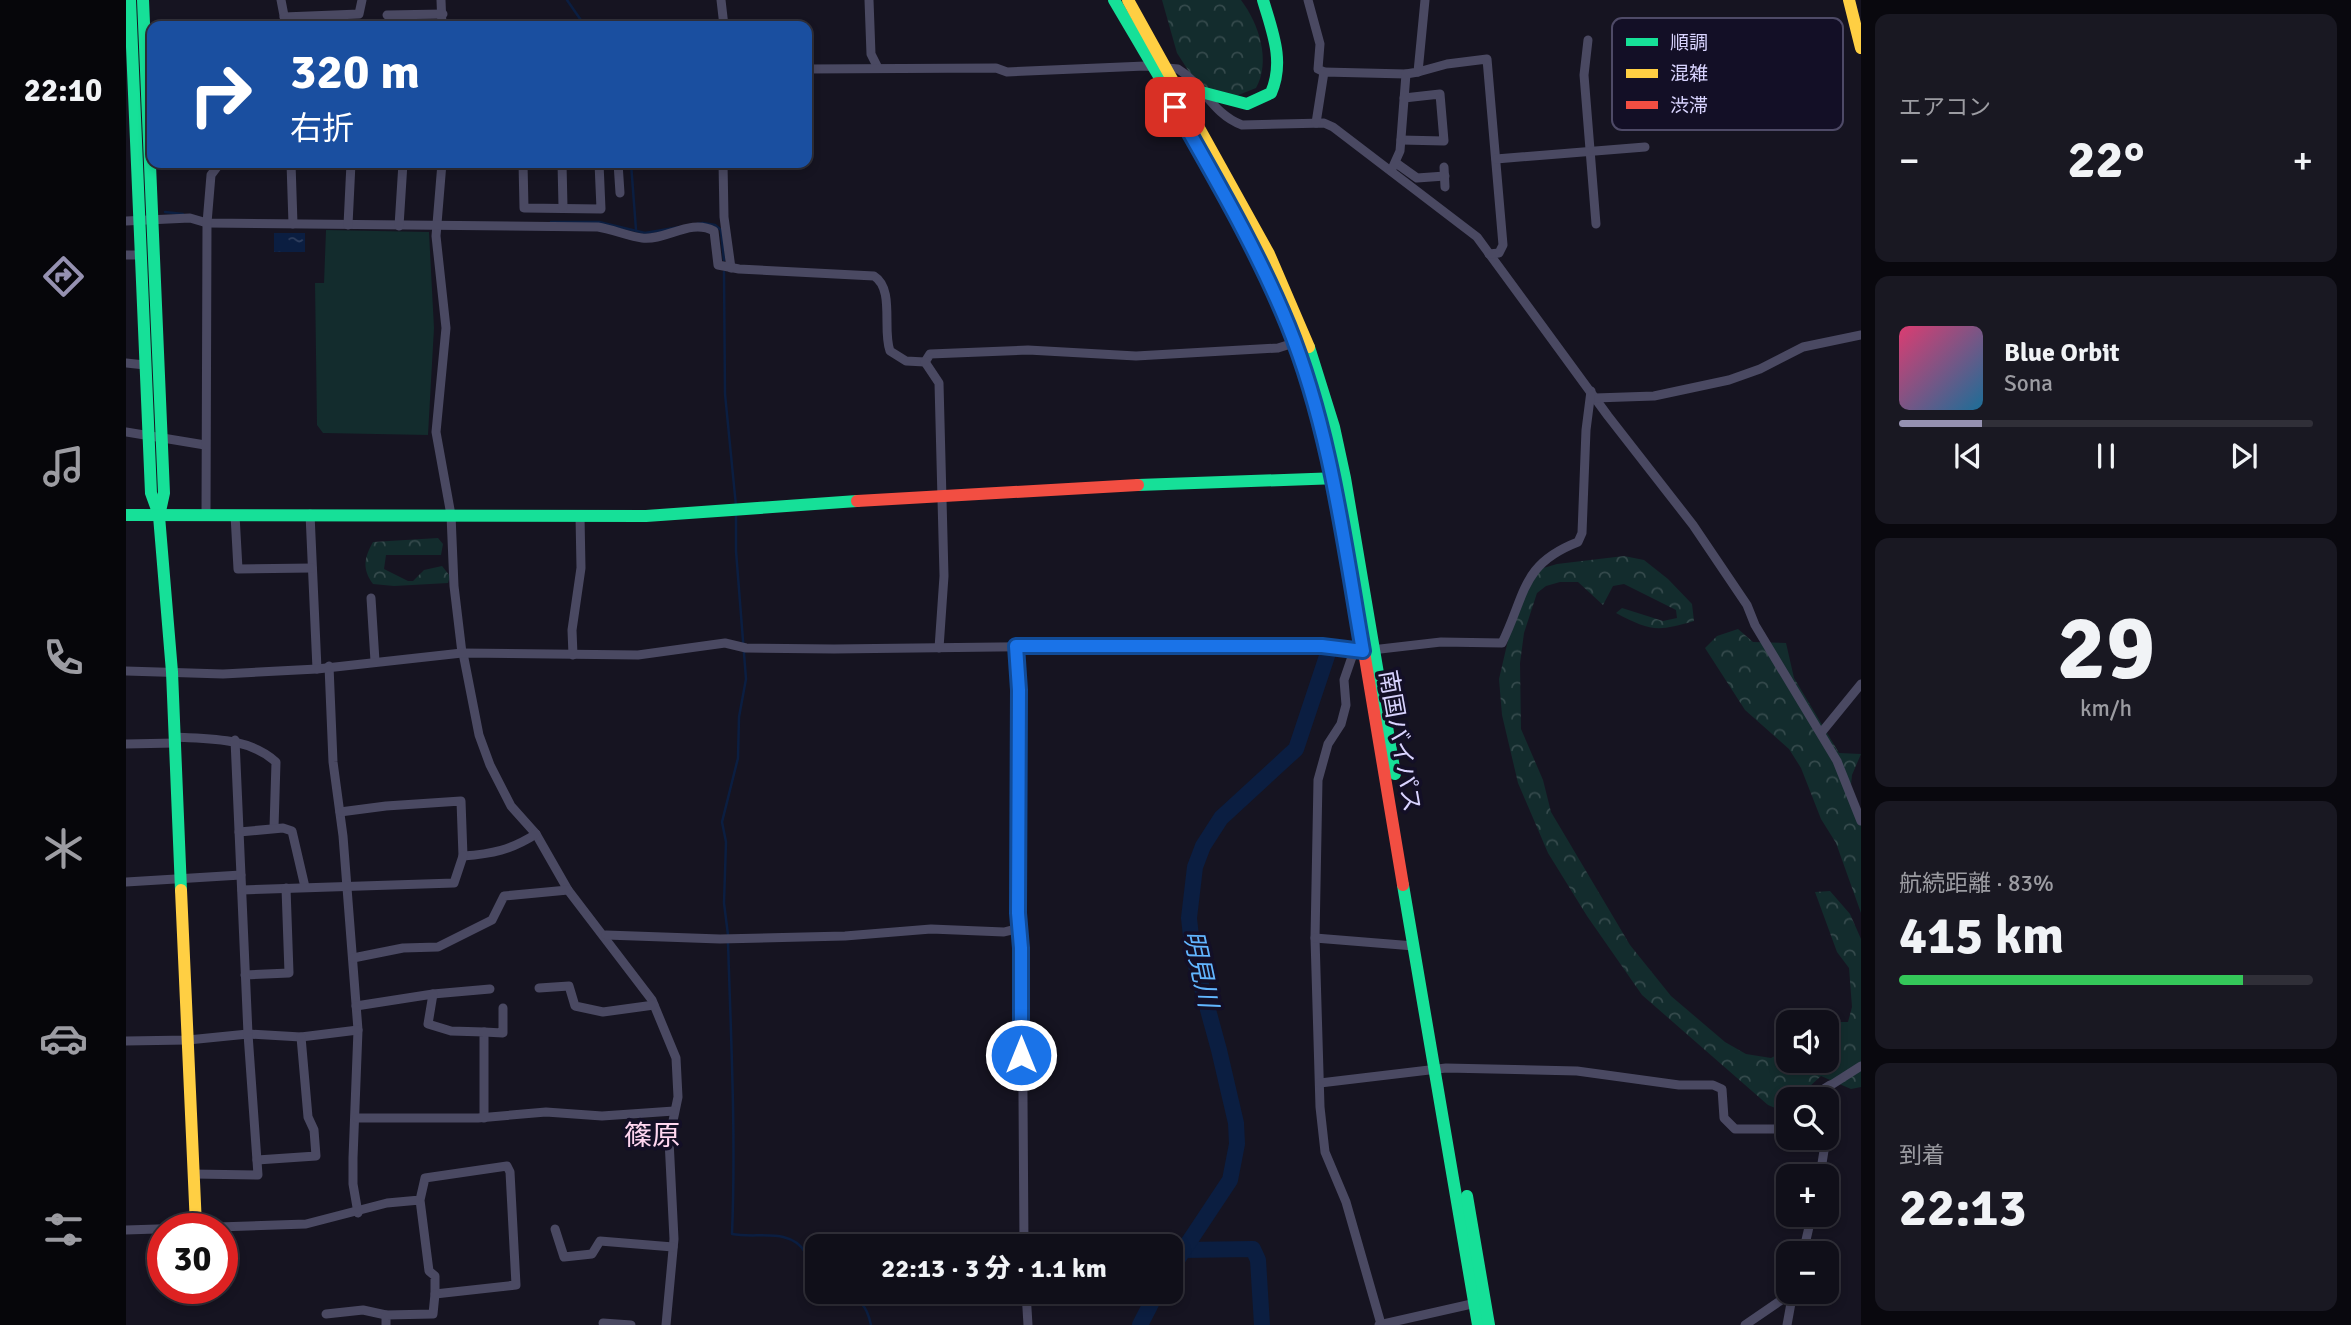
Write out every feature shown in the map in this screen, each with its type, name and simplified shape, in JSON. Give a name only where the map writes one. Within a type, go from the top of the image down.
[{"type":"main road","points":[[130,0],[145,365],[164,493],[159,516]]},
{"type":"main road","points":[[143,0],[147,55]]},
{"type":"main road","name":"南国バイパス","points":[[1114,0],[1233,212],[1300,341]]},
{"type":"main road","name":"南国バイパス","points":[[1128,0],[1269,254],[1334,427],[1364,651],[1414,946],[1441,1069]]},
{"type":"main road","points":[[1201,93],[1247,104],[1271,93],[1279,76],[1279,65],[1263,0]]},
{"type":"main road","points":[[1849,0],[1861,48]]},
{"type":"main road","points":[[147,110],[139,220],[155,438],[151,493],[159,516],[172,672],[195,1213]]},
{"type":"main road","points":[[126,516],[580,516],[736,512],[1045,488],[1339,478]]},
{"type":"main road","name":"南国バイパス","points":[[1364,651],[1441,1069],[1480,1302],[1489,1325]]},
{"type":"main road","name":"南国バイパス","points":[[1478,1325],[1480,1302]]},
{"type":"street","points":[[281,0],[285,21]]},
{"type":"street","points":[[294,21],[359,14],[362,0]]},
{"type":"street","points":[[441,0],[442,21]]},
{"type":"street","points":[[722,0],[724,21]]},
{"type":"street","points":[[869,0],[871,54],[877,66]]},
{"type":"street","points":[[1308,0],[1320,44],[1318,69],[1324,72],[1406,74],[1447,64],[1487,59],[1503,245],[1499,253],[1489,254]]},
{"type":"street","points":[[1418,72],[1425,0]]},
{"type":"street","points":[[387,15],[443,14]]},
{"type":"street","points":[[349,15],[350,21]]},
{"type":"street","points":[[1588,40],[1584,75],[1596,224]]},
{"type":"street","points":[[812,69],[877,66],[884,69],[996,68],[1007,72],[1166,68],[1182,71],[1217,111],[1242,125],[1316,123],[1333,127],[1393,167],[1477,237],[1693,525],[1747,605],[1755,625],[1837,761],[1861,821]]},
{"type":"street","points":[[1316,123],[1324,72]]},
{"type":"street","points":[[1393,167],[1401,140],[1406,74]]},
{"type":"street","points":[[1401,140],[1444,141],[1440,94],[1404,98]]},
{"type":"street","points":[[1496,159],[1645,147]]},
{"type":"street","points":[[1393,167],[1417,178],[1444,171],[1445,187]]},
{"type":"street","points":[[206,515],[207,223],[211,175],[216,168]]},
{"type":"street","points":[[290,168],[293,225]]},
{"type":"street","points":[[348,225],[351,168]]},
{"type":"street","points":[[399,226],[403,168]]},
{"type":"street","points":[[442,168],[436,226],[446,328],[436,432],[451,515],[454,586],[462,653],[475,701],[479,735],[490,765],[511,806],[536,834],[569,890],[606,935],[654,1005],[676,1059],[678,1097],[669,1140],[673,1247],[666,1325]]},
{"type":"street","points":[[523,168],[524,208],[601,209],[599,168]]},
{"type":"street","points":[[562,168],[563,207]]},
{"type":"street","points":[[618,168],[620,192]]},
{"type":"street","points":[[723,168],[724,217],[731,268]]},
{"type":"street","points":[[139,220],[190,218],[207,223],[293,225],[598,227],[642,238],[693,227],[708,228],[714,231],[718,265],[874,276],[881,280],[885,290],[890,351],[906,361],[925,362]]},
{"type":"street","points":[[126,255],[141,255]]},
{"type":"street","points":[[1593,395],[1654,396],[1729,380],[1760,369],[1803,347],[1861,335]]},
{"type":"street","points":[[925,362],[930,354],[938,352],[979,354],[1028,350],[1136,356],[1278,348],[1300,341]]},
{"type":"street","points":[[925,362],[939,383],[944,576],[939,648]]},
{"type":"street","points":[[126,363],[145,365]]},
{"type":"street","points":[[126,671],[223,674],[317,669],[462,653],[638,655],[724,643],[743,648],[1250,645],[1340,646],[1364,651],[1441,642],[1502,643],[1535,569],[1549,554],[1578,541],[1582,533],[1593,395]]},
{"type":"street","points":[[126,432],[205,445]]},
{"type":"street","points":[[310,514],[317,669]]},
{"type":"street","points":[[235,515],[238,569],[312,568]]},
{"type":"street","points":[[573,655],[572,630],[581,568],[580,516]]},
{"type":"street","points":[[371,598],[375,661]]},
{"type":"street","points":[[1016,646],[1019,690],[1024,1234]]},
{"type":"street","points":[[1364,651],[1344,680],[1346,705],[1341,724],[1328,744],[1318,780],[1315,938],[1325,1152],[1346,1202],[1380,1325],[1480,1302]]},
{"type":"street","points":[[329,666],[332,762],[347,885],[358,1030],[353,1184],[358,1213]]},
{"type":"street","points":[[1821,733],[1861,684]]},
{"type":"street","points":[[126,744],[175,740],[235,740],[276,762],[274,828]]},
{"type":"street","points":[[193,1174],[258,1175],[248,1034],[235,740]]},
{"type":"street","points":[[242,890],[454,883],[463,856],[461,801],[386,806],[340,813]]},
{"type":"street","points":[[239,832],[274,828],[292,831],[305,887]]},
{"type":"street","points":[[463,856],[495,854],[513,848],[536,834]]},
{"type":"street","points":[[126,881],[241,875]]},
{"type":"street","points":[[245,975],[289,973],[286,888]]},
{"type":"street","points":[[353,958],[403,948],[438,947],[492,920],[504,896],[569,890]]},
{"type":"street","points":[[606,935],[728,938],[845,936],[931,929],[1004,932],[1020,928]]},
{"type":"street","points":[[1315,938],[1414,946]]},
{"type":"street","points":[[539,988],[569,986],[575,1006],[603,1012],[654,1005]]},
{"type":"street","points":[[356,1006],[433,994],[490,989]]},
{"type":"street","points":[[433,994],[428,1024],[451,1031],[503,1033],[503,1008]]},
{"type":"street","points":[[126,1041],[188,1040],[248,1034],[301,1037],[358,1030]]},
{"type":"street","points":[[484,1032],[484,1118]]},
{"type":"street","points":[[257,1160],[316,1156],[314,1130],[308,1117],[301,1037]]},
{"type":"street","points":[[1827,1087],[1861,1066]]},
{"type":"street","points":[[1320,1083],[1441,1069],[1577,1071],[1679,1085],[1713,1085],[1722,1089],[1724,1118],[1735,1129],[1776,1129]]},
{"type":"street","points":[[357,1118],[484,1118],[529,1112],[602,1116],[674,1111]]},
{"type":"street","points":[[326,1314],[363,1310],[386,1320],[433,1314],[435,1276],[429,1271],[420,1200],[425,1178],[503,1165],[510,1172],[516,1285],[435,1294]]},
{"type":"street","points":[[238,1225],[306,1224],[358,1213],[387,1203],[420,1200]]},
{"type":"street","points":[[126,1230],[147,1229]]},
{"type":"street","points":[[555,1229],[564,1257],[592,1254],[600,1241],[673,1247]]},
{"type":"street","points":[[1027,1304],[1028,1325]]},
{"type":"street","points":[[1745,1325],[1776,1304]]},
{"type":"street","points":[[1787,1325],[1791,1304]]},
{"type":"street","points":[[603,1322],[631,1325]]},
{"type":"green space","points":[[1162,0],[1241,0],[1253,20],[1261,43],[1263,66],[1256,88],[1236,96],[1213,92],[1195,81],[1177,53]]},
{"type":"green space","points":[[326,230],[429,232],[434,328],[428,435],[323,433],[317,425],[315,283],[324,283]]},
{"type":"green space","points":[[438,538],[443,544],[441,555],[386,555],[384,569],[413,581],[424,570],[442,566],[450,576],[448,583],[394,586],[373,584],[367,573],[366,563],[373,542]]},
{"type":"green space","points":[[1624,556],[1644,560],[1668,579],[1692,604],[1694,621],[1654,628],[1616,613],[1622,608],[1663,621],[1677,618],[1676,610],[1624,584],[1613,586],[1603,605],[1578,582],[1560,582],[1546,586],[1537,593],[1524,633],[1520,663],[1521,729],[1543,780],[1551,812],[1630,945],[1671,996],[1725,1042],[1746,1054],[1771,1058],[1776,1055],[1776,1073],[1839,1073],[1839,1022],[1848,1022],[1852,1007],[1849,968],[1837,952],[1815,892],[1830,891],[1850,914],[1861,939],[1861,1087],[1851,1089],[1821,1076],[1809,1087],[1776,1087],[1776,1108],[1768,1105],[1642,995],[1587,916],[1548,853],[1518,783],[1502,715],[1499,679],[1509,636],[1533,571],[1557,564]]},
{"type":"green space","points":[[1738,629],[1753,642],[1786,643],[1794,678],[1839,753],[1861,754],[1852,775],[1850,795],[1861,824],[1861,913],[1836,843],[1821,819],[1801,768],[1789,749],[1745,710],[1705,648],[1717,636]]},
{"type":"water","points":[[274,233],[305,233],[305,252],[274,252]]},
{"type":"waterway","points":[[567,0],[582,21]]},
{"type":"waterway","points":[[631,168],[636,230]]},
{"type":"waterway","points":[[165,212],[183,214]]},
{"type":"waterway","points":[[551,222],[599,222],[645,233],[703,223],[715,225],[721,230],[724,260]]},
{"type":"waterway","points":[[724,272],[725,394],[736,506]]},
{"type":"waterway","points":[[728,935],[724,903],[726,842],[722,822],[738,758],[739,717],[746,679],[736,551],[736,512]]},
{"type":"waterway","name":"明見川","points":[[1183,1251],[1230,1180],[1237,1144],[1236,1123],[1193,955],[1189,918],[1195,867],[1203,846],[1221,818],[1296,749],[1329,650]]},
{"type":"waterway","points":[[728,942],[733,1124],[732,1234],[791,1239],[805,1252]]},
{"type":"waterway","points":[[1183,1250],[1253,1249],[1258,1260],[1262,1325]]},
{"type":"waterway","points":[[862,1304],[871,1325]]},
{"type":"waterway","name":"明見川","points":[[1140,1325],[1151,1304]]},
{"type":"traffic: fast","points":[[130,0],[151,493],[159,515]]},
{"type":"traffic: fast","points":[[143,0],[147,94]]},
{"type":"traffic: fast","points":[[1114,0],[1229,200],[1287,325],[1317,412],[1349,562]]},
{"type":"traffic: fast","points":[[1201,92],[1247,104],[1271,93],[1277,69],[1276,46],[1263,0]]},
{"type":"traffic: fast","points":[[150,168],[164,493],[159,516],[172,672],[181,890]]},
{"type":"traffic: fast","points":[[1309,347],[1334,427],[1345,478],[1395,774]]},
{"type":"traffic: fast","points":[[1138,485],[1339,478]]},
{"type":"traffic: fast","points":[[126,515],[646,516],[857,501]]},
{"type":"traffic: fast","points":[[1403,885],[1478,1325]]},
{"type":"traffic: fast","points":[[1467,1196],[1489,1325]]},
{"type":"traffic: slow","points":[[1128,0],[1269,254],[1309,347]]},
{"type":"traffic: slow","points":[[1849,0],[1861,48]]},
{"type":"traffic: slow","points":[[181,890],[195,1213]]},
{"type":"traffic: jam","points":[[857,501],[1138,485]]},
{"type":"traffic: jam","points":[[1349,562],[1403,885]]},
{"type":"district","name":"篠原","points":[[652,1136]]},
{"type":"route","points":[[1021,1055],[1021,948],[1018,913],[1019,690],[1016,646],[1223,644],[1340,646],[1363,651],[1333,479],[1288,325],[1227,200],[1175,107]]}]
